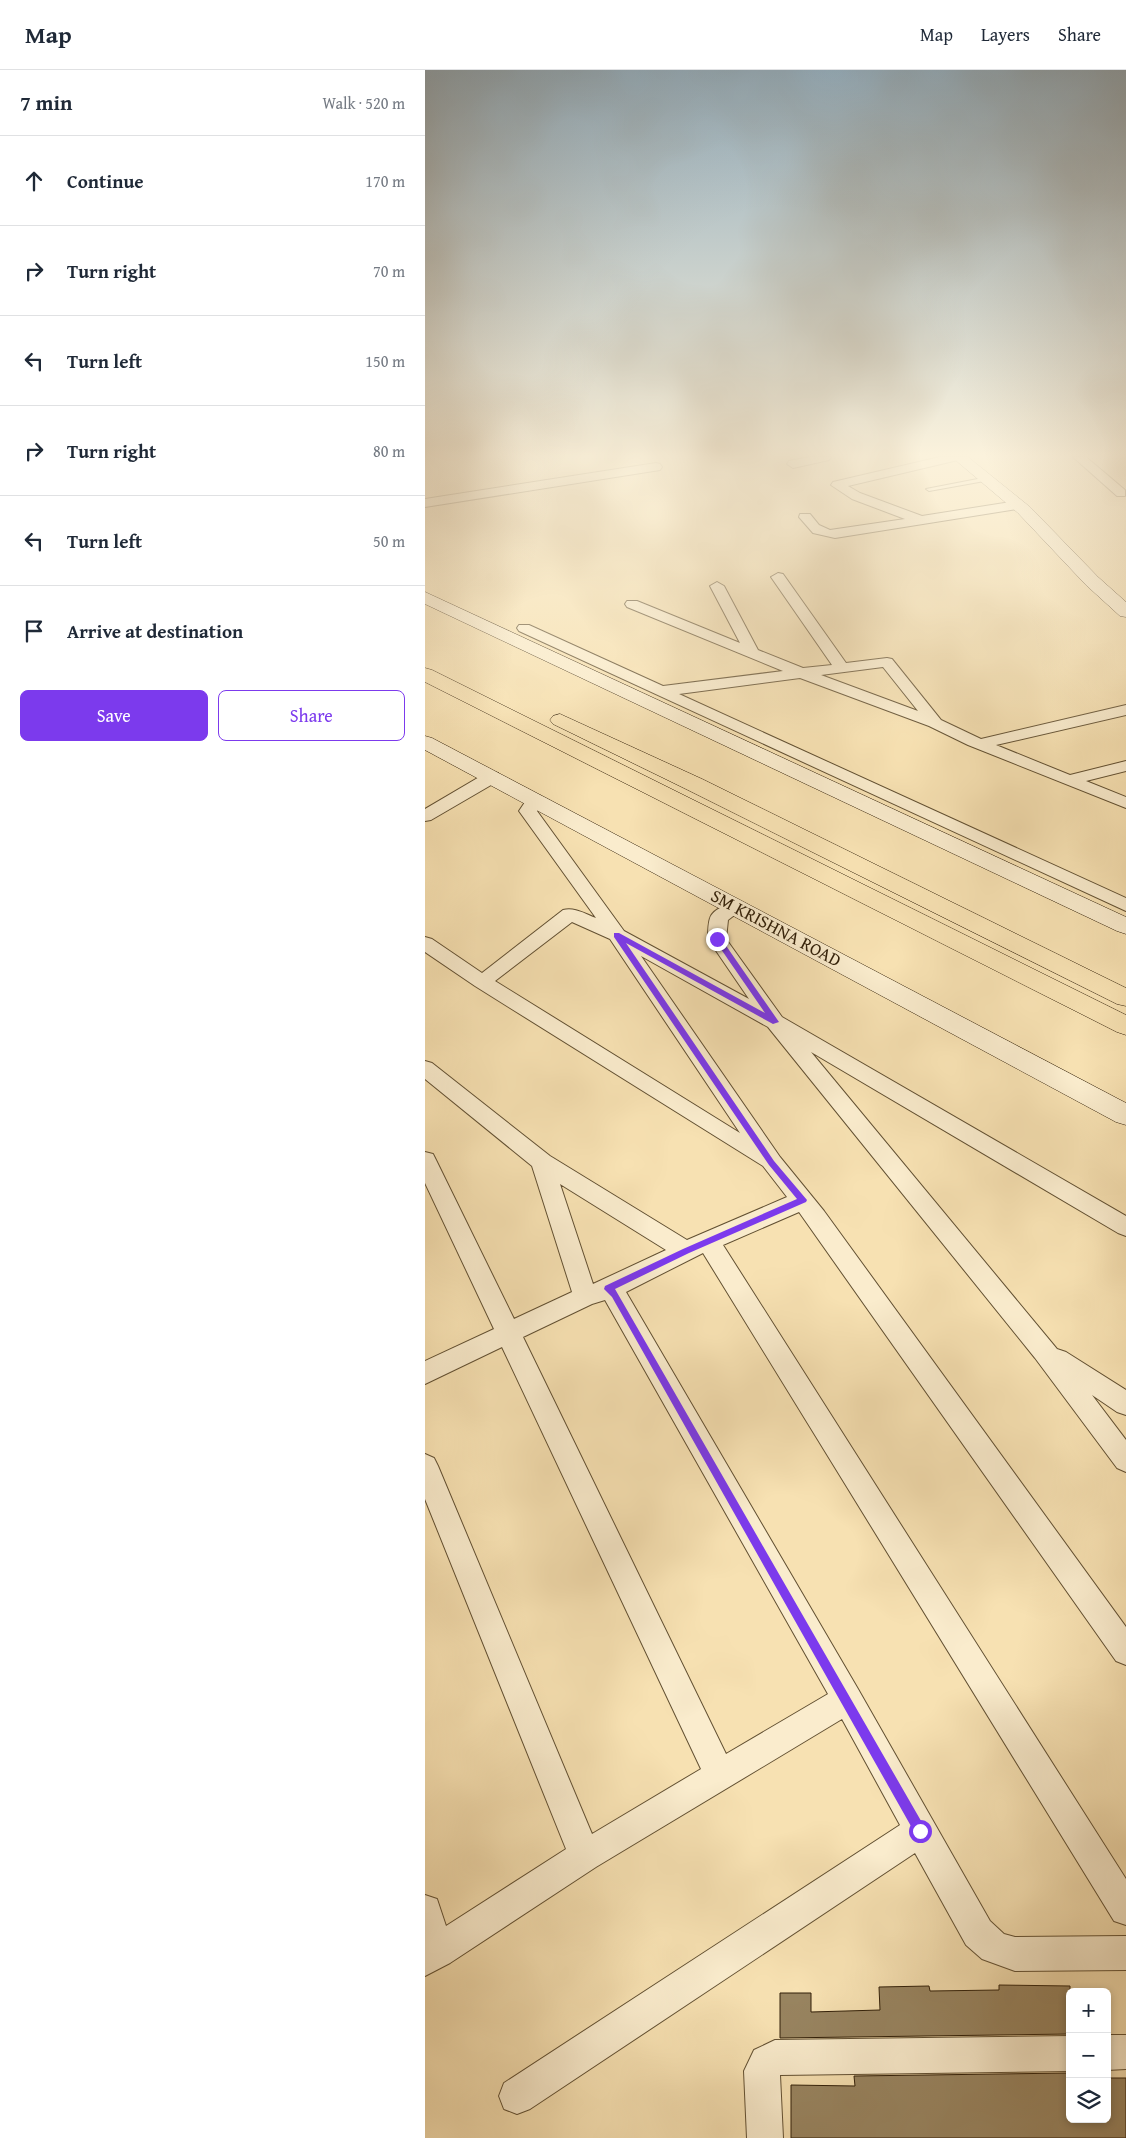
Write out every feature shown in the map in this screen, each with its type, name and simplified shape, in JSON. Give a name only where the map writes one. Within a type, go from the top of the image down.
[{"type":"highway","points":[[425,655],[455,679],[1126,1026]]},
{"type":"highway","points":[[425,674],[455,679],[694,784],[1126,998]]},
{"type":"street","points":[[1065,554],[1126,612]]},
{"type":"street","points":[[777,576],[841,667]]},
{"type":"street","points":[[717,586],[752,652]]},
{"type":"street","points":[[425,597],[1126,926]]},
{"type":"street","points":[[632,604],[799,672],[935,723],[981,744],[1126,803]]},
{"type":"street","points":[[524,628],[1126,904]]},
{"type":"street","points":[[663,691],[887,662],[935,723]]},
{"type":"street","points":[[981,744],[1126,710]]},
{"type":"street","name":"SM KRISHNA ROAD","points":[[425,742],[1126,1115]]},
{"type":"street","points":[[1069,780],[1126,766]]},
{"type":"street","points":[[425,816],[492,778]]},
{"type":"street","points":[[535,800],[528,811],[617,935],[771,1163],[803,1200],[1126,1651]]},
{"type":"street","points":[[736,907],[719,918],[717,939],[775,1022],[1044,1351],[1126,1460]]},
{"type":"street","points":[[482,982],[570,914],[617,935],[775,1022],[1126,1227]]},
{"type":"street","points":[[425,943],[482,982],[771,1163]]},
{"type":"street","points":[[425,1068],[542,1162],[697,1246],[1126,1909]]},
{"type":"street","points":[[425,1160],[720,1774]]},
{"type":"street","points":[[542,1162],[597,1292]]},
{"type":"street","points":[[425,1373],[697,1246],[803,1200]]},
{"type":"street","points":[[597,1292],[615,1295],[847,1699],[978,1933],[994,1947],[1015,1954],[1126,1954]]},
{"type":"street","points":[[1044,1351],[1126,1404]]},
{"type":"street","points":[[425,1466],[585,1856]]},
{"type":"street","points":[[425,1911],[432,1955],[585,1856],[847,1699]]},
{"type":"street","points":[[517,2096],[920,1831]]},
{"type":"street","points":[[1111,2053],[1126,2052]]},
{"type":"street","points":[[765,2138],[762,2071],[766,2062],[775,2058],[1066,2053]]},
{"type":"building","points":[[999,1985],[1070,1986],[1070,1988],[1066,1988],[1066,2034],[780,2038],[780,1993],[811,1993],[811,2012],[880,2010],[879,1987],[929,1986],[930,1991],[999,1990]]},
{"type":"building","points":[[1066,2073],[1066,2123],[1111,2123],[1111,2078],[1126,2078],[1126,2138],[791,2138],[791,2085],[855,2086],[854,2076]]},
{"type":"route","points":[[717,939],[775,1022],[617,935],[771,1163],[803,1200],[686,1251],[609,1289],[615,1295],[847,1699],[920,1831]]}]
